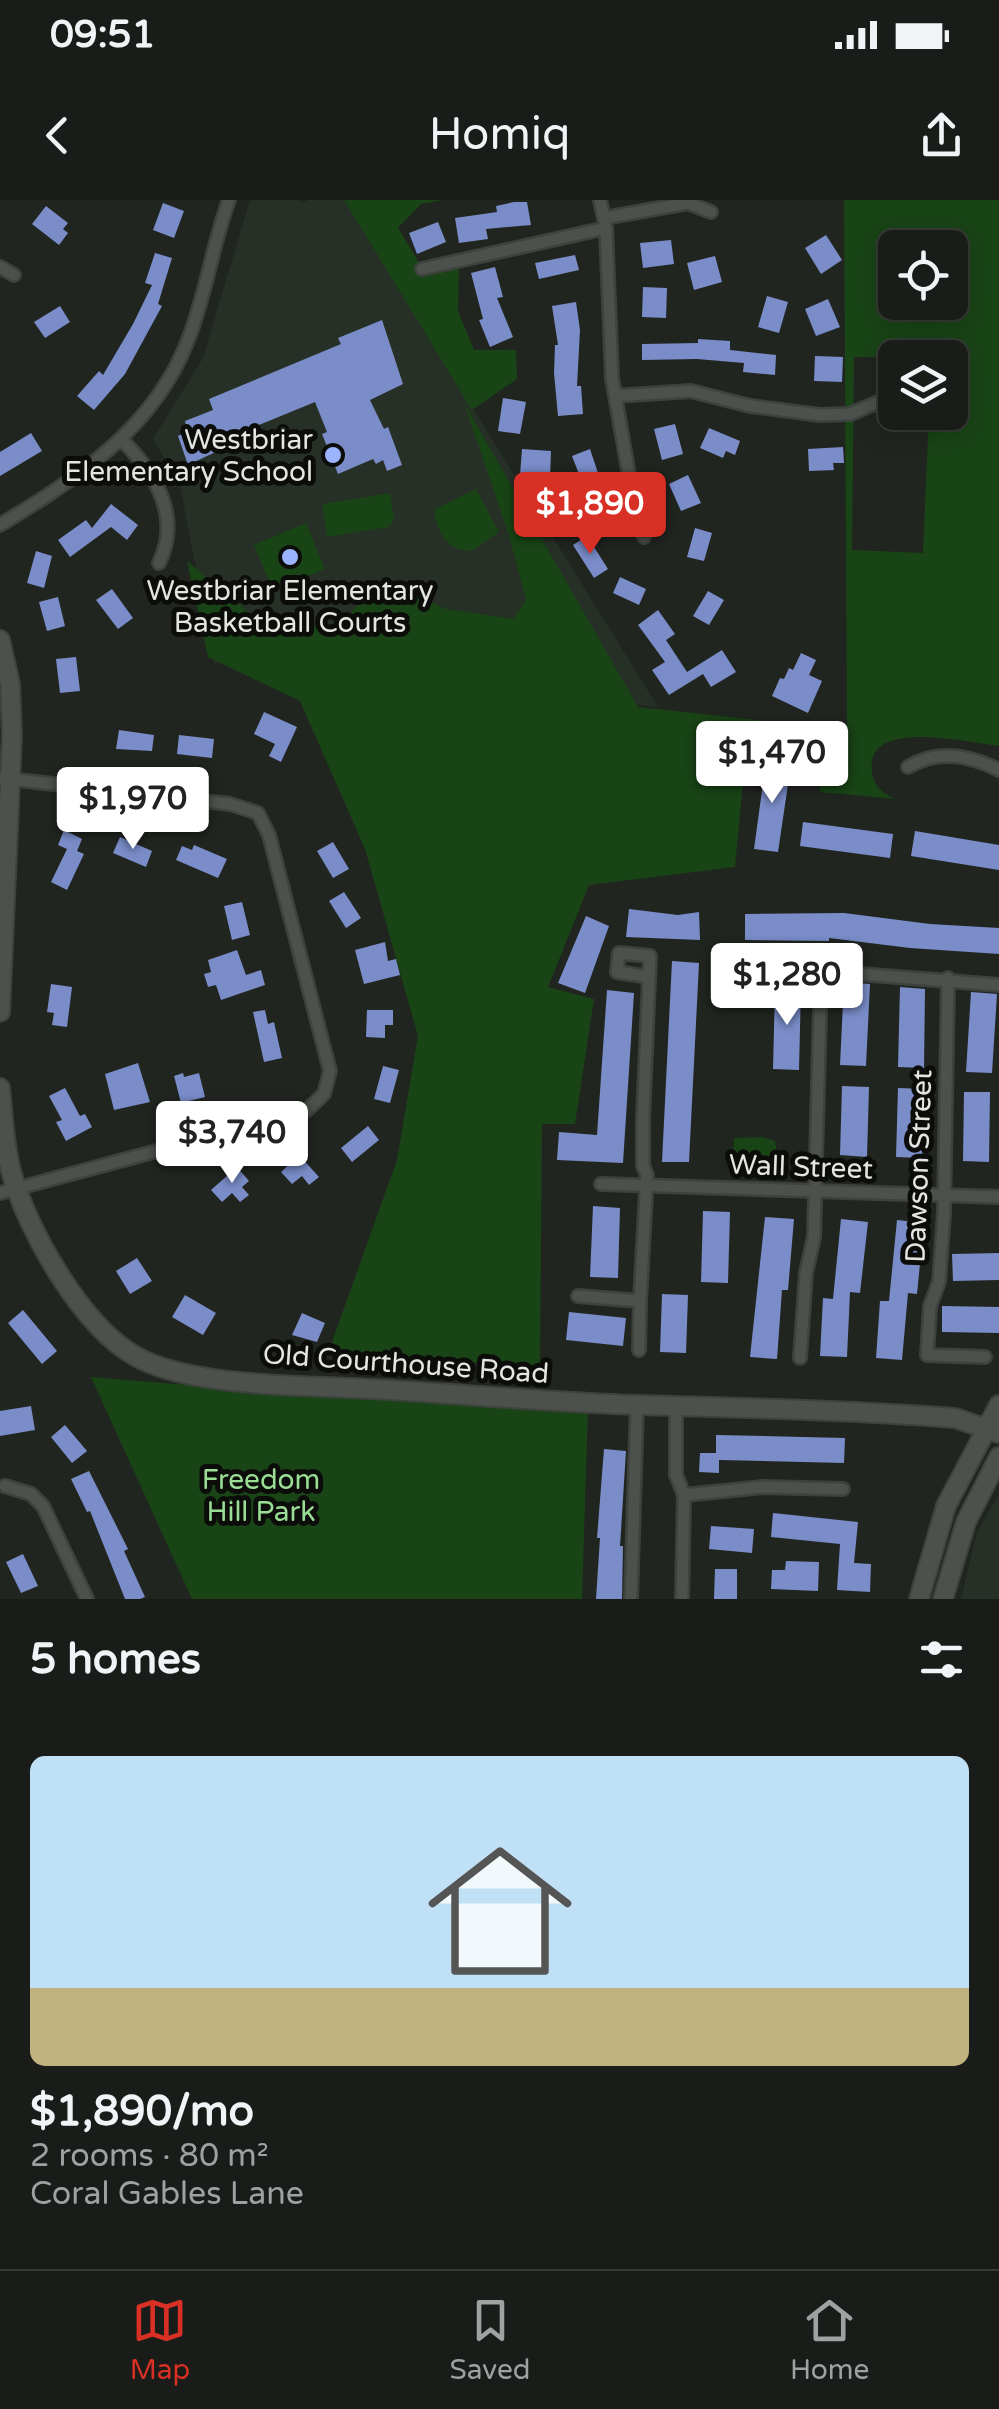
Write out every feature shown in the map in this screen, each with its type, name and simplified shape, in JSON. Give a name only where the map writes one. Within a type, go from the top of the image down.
[{"type":"street","points":[[0,525],[84,472],[122,440],[160,391],[183,353],[229,200]]},
{"type":"street","points":[[600,200],[605,223],[615,396],[632,515],[644,537]]},
{"type":"street","points":[[422,270],[688,203],[710,212]]},
{"type":"street","points":[[0,267],[14,275]]},
{"type":"street","points":[[615,396],[691,391],[750,406],[820,415],[850,414],[878,401]]},
{"type":"street","points":[[122,440],[145,463],[161,492],[168,527],[159,563]]},
{"type":"street","points":[[0,640],[12,708],[4,779],[0,1012]]},
{"type":"street","points":[[908,767],[947,754],[999,770]]},
{"type":"street","points":[[4,779],[230,804],[258,813],[269,835],[330,1071],[324,1094],[306,1111],[8,1190]]},
{"type":"street","points":[[640,1350],[650,956],[619,952],[617,972],[649,976]]},
{"type":"street","points":[[742,970],[821,970],[999,984]]},
{"type":"street","points":[[800,1358],[806,1273],[814,1237],[821,970]]},
{"type":"street","name":"Dawson Street","points":[[948,978],[939,1282],[930,1306],[927,1355],[984,1357]]},
{"type":"street","name":"Old Courthouse Road","points":[[0,1088],[8,1190],[89,1318],[118,1345],[154,1365],[231,1380],[637,1405],[955,1418],[993,1430]]},
{"type":"street","name":"Wall Street","points":[[601,1184],[999,1197]]},
{"type":"street","points":[[578,1296],[640,1301]]},
{"type":"street","points":[[631,1599],[637,1405]]},
{"type":"street","points":[[676,1405],[676,1474],[684,1496],[682,1599]]},
{"type":"street","points":[[919,1599],[946,1506],[993,1430],[999,1405]]},
{"type":"street","points":[[943,1599],[966,1522],[999,1458]]},
{"type":"street","points":[[5,1486],[31,1494],[42,1506],[86,1599]]},
{"type":"street","points":[[684,1496],[763,1488],[843,1489]]},
{"type":"shaded area","name":"Westbriar Elementary School","points":[[250,200],[344,200],[658,707],[214,663],[180,485],[153,439],[203,358]]},
{"type":"shaded area","points":[[999,1495],[999,1599],[961,1599],[977,1532]]},
{"type":"green space","points":[[344,200],[443,200],[421,204],[398,228],[423,269],[459,263],[458,311],[474,350],[516,350],[517,379],[472,410]]},
{"type":"green space","points":[[844,200],[999,200],[999,746],[922,737],[885,744],[874,754],[874,781],[896,799],[820,792],[820,766],[786,762],[786,756],[746,751],[735,867],[589,885],[548,987],[594,999],[575,1124],[542,1124],[540,1367],[328,1353],[397,1160],[418,1036],[365,849],[300,701],[208,657],[187,561],[259,621],[303,627],[338,626],[382,580],[446,609],[513,619],[526,600],[510,539],[464,403],[638,707],[847,730]],"holes":[[[878,340],[968,340],[968,430],[928,430],[923,553],[852,550],[854,357],[878,357]]]},
{"type":"green space","points":[[476,489],[499,532],[472,551],[463,550],[445,539],[434,510]]},
{"type":"green space","points":[[390,493],[394,519],[389,527],[327,537],[322,504]]},
{"type":"green space","name":"Westbriar Elementary Basketball Courts","points":[[306,523],[325,569],[273,591],[254,545]]},
{"type":"green space","points":[[762,1137],[775,1141],[778,1160],[755,1164],[733,1160],[734,1138]]},
{"type":"green space","name":"Freedom Hill Park","points":[[91,1377],[312,1395],[588,1408],[582,1599],[192,1599]]},
{"type":"building","points":[[527,202],[531,225],[486,229],[488,239],[459,243],[455,218],[497,212],[496,206]]},
{"type":"building","points":[[163,203],[184,211],[174,238],[153,230]]},
{"type":"building","points":[[46,206],[68,223],[63,229],[68,233],[59,245],[32,224]]},
{"type":"building","points":[[438,222],[446,242],[417,254],[409,233]]},
{"type":"building","points":[[826,235],[842,260],[821,274],[805,248]]},
{"type":"building","points":[[671,240],[674,264],[643,268],[640,243]]},
{"type":"building","points":[[155,253],[172,258],[158,304],[162,306],[125,374],[94,410],[77,396],[99,371],[103,375],[133,324],[152,285],[145,283]]},
{"type":"building","points":[[575,255],[579,270],[539,279],[535,263]]},
{"type":"building","points":[[715,256],[722,282],[694,290],[687,263]]},
{"type":"building","points":[[495,267],[503,297],[497,298],[513,337],[490,347],[479,320],[483,319],[471,273]]},
{"type":"building","points":[[643,287],[667,288],[666,318],[642,317]]},
{"type":"building","points":[[767,296],[788,302],[779,333],[758,327]]},
{"type":"building","points":[[828,299],[840,327],[816,336],[805,309]]},
{"type":"building","points":[[576,302],[580,330],[577,386],[581,386],[583,414],[558,416],[554,373],[558,345],[552,306]]},
{"type":"building","points":[[60,306],[70,322],[45,338],[34,322]]},
{"type":"building","points":[[382,320],[403,384],[370,400],[384,429],[388,427],[402,465],[387,471],[383,460],[376,464],[373,459],[338,474],[322,434],[327,432],[315,402],[220,441],[224,448],[188,465],[178,436],[182,434],[180,428],[186,426],[185,421],[213,410],[209,399],[341,344],[338,338]]},
{"type":"building","points":[[698,339],[730,341],[730,350],[776,355],[775,375],[743,372],[744,363],[642,360],[642,344],[698,343]]},
{"type":"building","points":[[815,356],[843,357],[842,382],[814,381]]},
{"type":"building","points":[[503,398],[526,402],[520,434],[498,431]]},
{"type":"building","points":[[675,424],[683,454],[662,460],[654,429]]},
{"type":"building","points":[[709,428],[740,441],[735,455],[726,451],[723,458],[700,448]]},
{"type":"building","points":[[31,433],[42,451],[0,476],[0,452]]},
{"type":"building","points":[[843,447],[844,463],[833,463],[834,470],[809,471],[808,449]]},
{"type":"building","points":[[522,449],[551,451],[550,477],[520,475]]},
{"type":"building","points":[[590,449],[599,476],[582,482],[572,456]]},
{"type":"building","points":[[688,475],[701,503],[681,511],[669,484]]},
{"type":"building","points":[[592,492],[599,518],[574,525],[567,498]]},
{"type":"building","points":[[111,504],[138,525],[127,540],[111,527],[70,557],[58,540],[86,520],[92,528]]},
{"type":"building","points":[[695,528],[712,533],[704,561],[687,557]]},
{"type":"building","points":[[587,536],[608,569],[594,578],[573,545]]},
{"type":"building","points":[[36,551],[52,556],[44,588],[27,583]]},
{"type":"building","points":[[620,577],[646,589],[639,605],[613,593]]},
{"type":"building","points":[[112,589],[133,618],[118,629],[96,600]]},
{"type":"building","points":[[708,591],[724,600],[709,625],[693,616]]},
{"type":"building","points":[[58,597],[65,626],[47,631],[39,602]]},
{"type":"building","points":[[658,610],[675,634],[666,640],[687,672],[722,650],[736,672],[711,687],[703,674],[669,695],[652,670],[665,662],[638,625]]},
{"type":"building","points":[[801,653],[816,660],[809,675],[822,681],[808,713],[772,696],[780,678],[784,679],[789,668],[793,670]]},
{"type":"building","points":[[76,657],[80,691],[60,693],[56,659]]},
{"type":"building","points":[[264,712],[297,727],[281,762],[269,756],[275,744],[254,734]]},
{"type":"building","points":[[119,730],[154,735],[152,751],[116,749]]},
{"type":"building","points":[[179,735],[214,739],[212,758],[177,754]]},
{"type":"building","points":[[766,761],[791,764],[778,852],[754,849]]},
{"type":"building","points":[[803,822],[893,834],[890,858],[800,846]]},
{"type":"building","points":[[64,830],[82,839],[77,851],[84,854],[67,890],[51,882],[67,849],[58,845]]},
{"type":"building","points":[[915,831],[999,845],[999,870],[911,856]]},
{"type":"building","points":[[120,837],[152,851],[146,867],[113,853]]},
{"type":"building","points":[[333,842],[349,869],[333,878],[317,851]]},
{"type":"building","points":[[194,845],[227,859],[218,878],[176,860],[182,846],[192,850]]},
{"type":"building","points":[[344,892],[361,918],[346,928],[329,901]]},
{"type":"building","points":[[242,902],[250,935],[232,940],[224,906]]},
{"type":"building","points":[[629,909],[678,915],[699,912],[700,940],[626,937]]},
{"type":"building","points":[[844,913],[999,928],[999,954],[829,938],[745,940],[745,914]]},
{"type":"building","points":[[586,916],[609,926],[585,993],[558,983]]},
{"type":"building","points":[[385,942],[388,961],[396,959],[400,975],[364,984],[355,950]]},
{"type":"building","points":[[237,950],[246,975],[261,970],[265,985],[221,1000],[216,985],[208,987],[204,974],[211,972],[208,960]]},
{"type":"building","points":[[672,961],[699,963],[689,1162],[662,1162]]},
{"type":"building","points":[[844,982],[870,984],[866,1066],[840,1065]]},
{"type":"building","points":[[51,984],[72,987],[67,1027],[52,1025],[54,1013],[47,1012]]},
{"type":"building","points":[[775,986],[801,987],[799,1070],[773,1069]]},
{"type":"building","points":[[900,987],[925,989],[924,1068],[898,1067]]},
{"type":"building","points":[[607,990],[634,993],[623,1163],[557,1160],[559,1132],[597,1135]]},
{"type":"building","points":[[971,992],[997,994],[992,1073],[966,1072]]},
{"type":"building","points":[[265,1010],[268,1024],[274,1022],[282,1058],[264,1062],[253,1012]]},
{"type":"building","points":[[367,1010],[393,1010],[393,1025],[385,1025],[385,1038],[366,1037]]},
{"type":"building","points":[[138,1063],[150,1102],[114,1110],[105,1074]]},
{"type":"building","points":[[383,1066],[399,1070],[390,1103],[374,1099]]},
{"type":"building","points":[[183,1073],[184,1077],[199,1073],[205,1097],[181,1103],[174,1076]]},
{"type":"building","points":[[842,1086],[869,1087],[867,1157],[840,1155]]},
{"type":"building","points":[[65,1088],[80,1116],[85,1114],[92,1127],[66,1141],[56,1122],[62,1120],[49,1096]]},
{"type":"building","points":[[898,1088],[924,1089],[922,1158],[896,1157]]},
{"type":"building","points":[[964,1092],[990,1092],[989,1162],[963,1161]]},
{"type":"building","points":[[368,1126],[379,1140],[352,1162],[341,1148]]},
{"type":"building","points":[[299,1155],[319,1177],[309,1185],[302,1176],[292,1184],[281,1172]]},
{"type":"building","points":[[237,1167],[249,1181],[242,1187],[249,1195],[240,1202],[232,1193],[222,1202],[211,1190]]},
{"type":"building","points":[[593,1206],[620,1208],[618,1278],[590,1277]]},
{"type":"building","points":[[703,1211],[730,1212],[728,1283],[701,1282]]},
{"type":"building","points":[[765,1217],[794,1219],[788,1290],[782,1290],[777,1359],[750,1357]]},
{"type":"building","points":[[841,1219],[868,1222],[860,1293],[850,1292],[847,1357],[820,1356],[823,1298],[833,1299]]},
{"type":"building","points":[[897,1220],[924,1223],[917,1294],[908,1293],[902,1360],[876,1358],[880,1301],[889,1301]]},
{"type":"building","points":[[999,1253],[999,1280],[953,1281],[952,1254]]},
{"type":"building","points":[[137,1258],[152,1281],[130,1294],[116,1271]]},
{"type":"building","points":[[662,1294],[688,1295],[686,1353],[660,1352]]},
{"type":"building","points":[[185,1295],[216,1313],[203,1335],[172,1317]]},
{"type":"building","points":[[942,1306],[999,1307],[999,1333],[942,1332]]},
{"type":"building","points":[[23,1310],[57,1351],[42,1364],[8,1323]]},
{"type":"building","points":[[569,1312],[626,1318],[623,1346],[566,1340]]},
{"type":"building","points":[[302,1313],[325,1323],[317,1342],[292,1335]]},
{"type":"building","points":[[31,1406],[35,1430],[0,1436],[0,1411]]},
{"type":"building","points":[[65,1425],[87,1451],[72,1463],[51,1437]]},
{"type":"building","points":[[716,1435],[845,1438],[844,1463],[719,1460],[719,1473],[699,1472],[700,1453],[716,1453]]},
{"type":"building","points":[[604,1449],[626,1451],[620,1546],[622,1599],[596,1599]]},
{"type":"building","points":[[89,1471],[128,1549],[124,1551],[145,1597],[125,1599],[90,1511],[87,1512],[71,1479]]},
{"type":"building","points":[[773,1513],[858,1522],[854,1563],[871,1564],[870,1592],[837,1590],[840,1544],[771,1537]]},
{"type":"building","points":[[711,1526],[754,1529],[752,1553],[709,1549]]},
{"type":"building","points":[[23,1554],[38,1586],[21,1593],[6,1562]]},
{"type":"building","points":[[786,1561],[819,1562],[818,1591],[771,1589],[772,1570],[785,1570]]},
{"type":"building","points":[[715,1569],[737,1569],[737,1599],[714,1599]]},
{"type":"place","name":"Westbriar Elementary School","points":[[333,455]]},
{"type":"place","name":"Westbriar Elementary Basketball Courts","points":[[290,557]]}]
